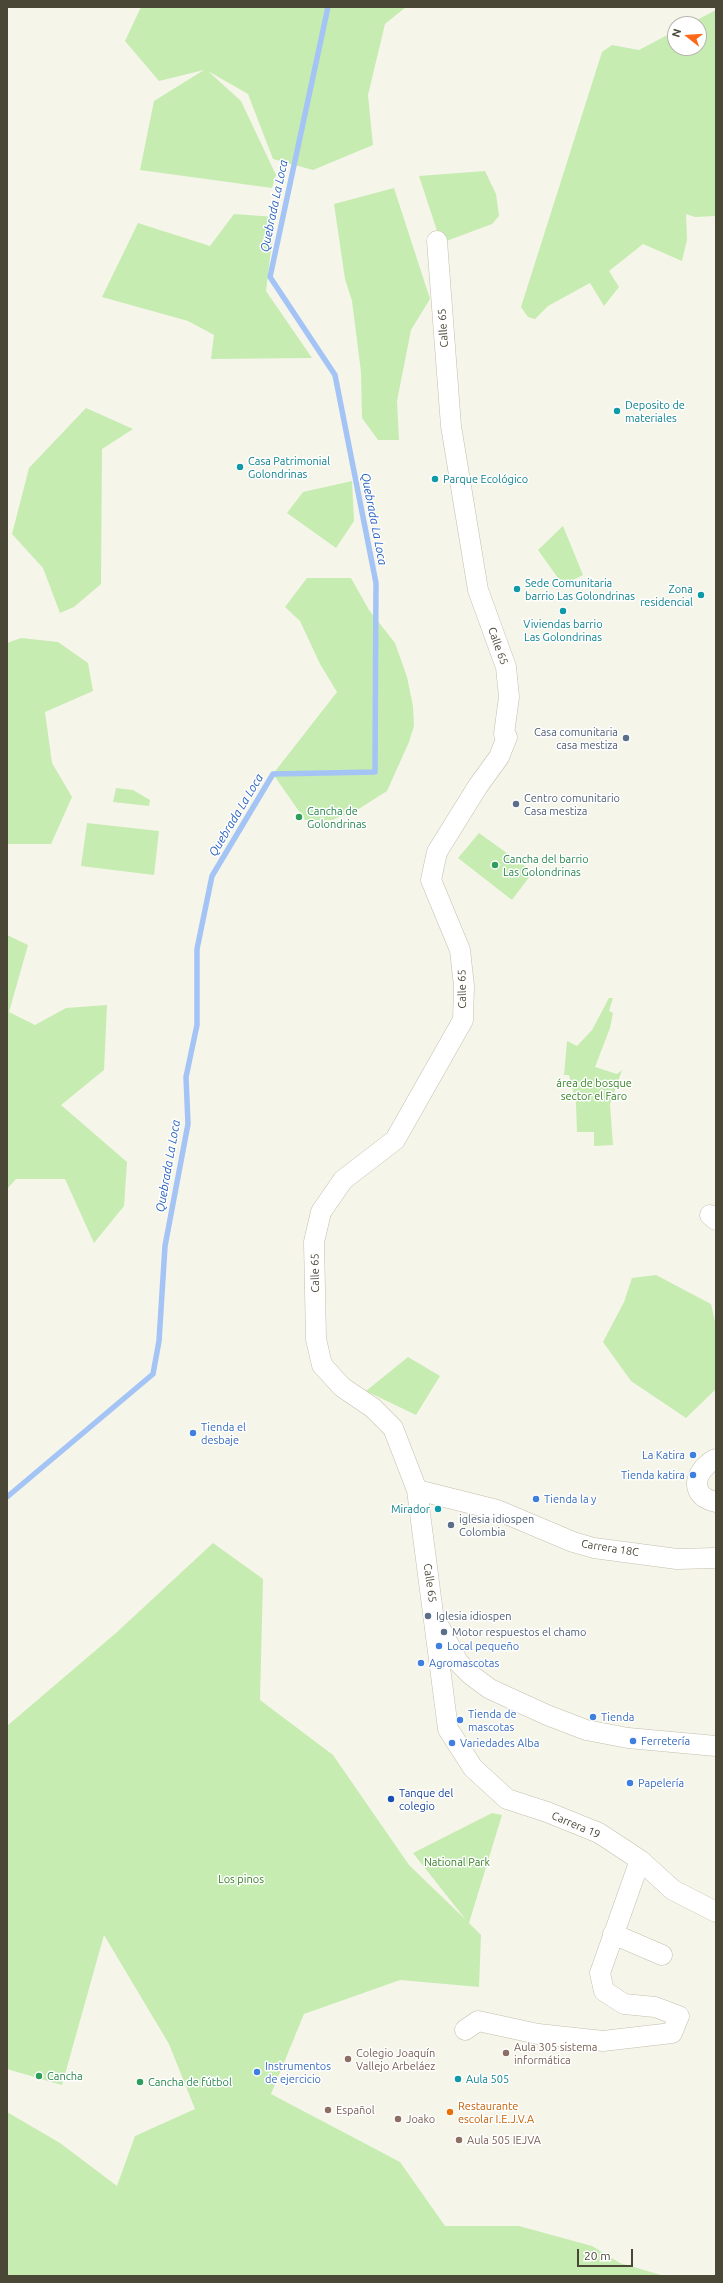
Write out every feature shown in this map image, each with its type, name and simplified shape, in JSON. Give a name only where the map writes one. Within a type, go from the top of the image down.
[{"type":"street","name":"Calle 65","points":[[437,242],[451,426],[478,590],[506,667],[509,698],[504,734],[507,737],[499,757],[478,786],[437,852],[431,880],[460,950],[464,986],[463,1020],[395,1140],[342,1180],[321,1212],[314,1242],[316,1339],[322,1365],[342,1388],[373,1408],[393,1428],[417,1490],[448,1729]]},
{"type":"street","points":[[716,1459],[705,1468],[696,1482],[697,1489],[701,1496],[716,1502]]},
{"type":"street","name":"Carrera 18C","points":[[417,1490],[498,1510],[573,1542],[594,1548],[677,1559],[716,1558]]},
{"type":"street","points":[[434,1619],[447,1638],[458,1662],[470,1675],[490,1688],[547,1715],[586,1730],[628,1738],[699,1743],[716,1746]]},
{"type":"street","name":"Carrera 19","points":[[448,1729],[473,1768],[507,1799],[547,1812],[599,1833],[640,1860],[673,1890],[716,1912]]},
{"type":"street","points":[[465,2030],[478,2021],[538,2034],[603,2041],[672,2033],[679,2016],[655,2006],[624,2004],[604,1991],[600,1973],[640,1860]]},
{"type":"street","points":[[613,1934],[662,1955]]},
{"type":"green space","points":[[141,7],[406,7],[385,24],[368,95],[373,145],[313,170],[273,159],[248,94],[208,71],[241,101],[276,175],[272,188],[140,170],[154,101],[204,70],[159,81],[125,41]]},
{"type":"green space","points":[[716,10],[716,216],[695,217],[686,214],[687,240],[682,261],[643,244],[609,271],[619,287],[604,306],[590,283],[548,306],[535,319],[528,317],[521,307],[602,52],[612,45],[639,50],[667,35],[667,56],[707,56],[707,16],[704,16]]},
{"type":"green space","points":[[485,171],[496,194],[499,216],[492,224],[441,243],[419,176]]},
{"type":"green space","points":[[394,188],[430,299],[411,330],[397,401],[399,440],[378,440],[362,418],[361,372],[352,301],[345,279],[334,204]]},
{"type":"green space","points":[[234,214],[275,217],[266,291],[312,358],[211,359],[214,335],[188,321],[102,297],[138,223],[210,246]]},
{"type":"green space","points":[[86,408],[133,429],[102,449],[101,584],[74,607],[60,613],[43,568],[12,534],[29,468]]},
{"type":"green space","points":[[352,481],[354,521],[336,548],[287,513],[303,492]]},
{"type":"green space","points":[[563,526],[583,575],[563,585],[538,550]]},
{"type":"green space","points":[[307,578],[351,578],[369,610],[395,643],[407,677],[413,706],[414,726],[409,742],[387,791],[357,810],[332,820],[305,820],[273,774],[337,692],[320,664],[300,621],[285,607]]},
{"type":"green space","points":[[21,638],[58,642],[88,663],[93,691],[45,712],[52,763],[72,797],[51,844],[7,844],[7,643]]},
{"type":"green space","points":[[116,788],[133,790],[150,800],[149,806],[113,802]]},
{"type":"green space","points":[[87,823],[159,831],[154,875],[81,866]]},
{"type":"green space","name":"Cancha del barrio Las Golondrinas","points":[[479,833],[533,872],[512,900],[458,858]]},
{"type":"green space","points":[[7,935],[28,945],[9,1012],[35,1025],[66,1008],[107,1005],[104,1070],[61,1105],[127,1162],[124,1206],[94,1243],[65,1179],[16,1179],[7,1189]]},
{"type":"green space","name":"área de bosque sector el Faro","points":[[609,998],[613,998],[609,1011],[613,1013],[610,1028],[595,1067],[617,1074],[622,1070],[610,1104],[613,1145],[594,1146],[594,1132],[577,1132],[576,1103],[569,1075],[564,1075],[567,1041],[577,1046],[592,1030]]},
{"type":"green space","points":[[656,1275],[711,1304],[716,1326],[716,1389],[686,1418],[631,1381],[603,1342],[624,1302],[632,1278]]},
{"type":"green space","points":[[408,1357],[440,1376],[416,1415],[366,1391]]},
{"type":"green space","name":"Los pinos","points":[[213,1543],[263,1579],[260,1700],[333,1755],[409,1865],[466,1920],[413,1853],[492,1813],[502,1815],[469,1923],[481,1935],[479,1987],[400,1980],[304,2014],[271,2094],[400,2162],[445,2226],[519,2226],[592,2246],[620,2263],[661,2275],[674,2276],[7,2276],[7,2112],[60,2143],[117,2186],[135,2136],[195,2109],[169,2044],[104,1935],[62,2085],[7,2069],[7,1726],[116,1633]]},
{"type":"waterway","name":"Quebrada La Loca","points":[[7,1497],[153,1374],[159,1341],[165,1246],[188,1124],[186,1077],[197,1025],[197,949],[212,876],[273,774],[375,772],[376,583],[335,375],[270,277],[328,7]]},
{"type":"place","name":"Deposito de materiales","points":[[617,411]]},
{"type":"place","name":"Casa Patrimonial Golondrinas","points":[[240,467]]},
{"type":"place","name":"Parque Ecológico","points":[[435,479]]},
{"type":"place","name":"Sede Comunitaria barrio Las Golondrinas","points":[[517,589]]},
{"type":"place","name":"Zona residencial","points":[[701,595]]},
{"type":"place","name":"Viviendas barrio Las Golondrinas","points":[[563,611]]},
{"type":"place","name":"Casa comunitaria casa mestiza","points":[[626,738]]},
{"type":"place","name":"Centro comunitario Casa mestiza","points":[[516,804]]},
{"type":"place","name":"Cancha de Golondrinas","points":[[299,817]]},
{"type":"place","name":"Cancha del barrio Las Golondrinas","points":[[495,865]]},
{"type":"place","name":"Tienda el desbaje","points":[[193,1433]]},
{"type":"place","name":"La Katira","points":[[693,1455]]},
{"type":"place","name":"Tienda katira","points":[[693,1475]]},
{"type":"place","name":"Tienda la y","points":[[536,1499]]},
{"type":"place","name":"Mirador","points":[[438,1509]]},
{"type":"place","name":"iglesia idiospen Colombia","points":[[451,1525]]},
{"type":"place","name":"Iglesia idiospen","points":[[428,1616]]},
{"type":"place","name":"Motor respuestos el chamo","points":[[444,1632]]},
{"type":"place","name":"Local pequeño","points":[[439,1646]]},
{"type":"place","name":"Agromascotas","points":[[421,1663]]},
{"type":"place","name":"Tienda","points":[[593,1717]]},
{"type":"place","name":"Tienda de mascotas","points":[[460,1720]]},
{"type":"place","name":"Ferretería","points":[[633,1741]]},
{"type":"place","name":"Variedades Alba","points":[[452,1743]]},
{"type":"place","name":"Papelería","points":[[630,1783]]},
{"type":"place","name":"Tanque del colegio","points":[[391,1799]]},
{"type":"place","name":"Aula 305 sistema informática","points":[[506,2053]]},
{"type":"place","name":"Colegio Joaquín Vallejo Arbeláez","points":[[348,2059]]},
{"type":"place","name":"Instrumentos de ejercicio","points":[[257,2072]]},
{"type":"place","name":"Cancha","points":[[39,2076]]},
{"type":"place","name":"Aula 505","points":[[458,2079]]},
{"type":"place","name":"Cancha de fútbol","points":[[140,2082]]},
{"type":"place","name":"Español","points":[[328,2110]]},
{"type":"place","name":"Restaurante escolar I.E.J.V.A","points":[[450,2112]]},
{"type":"place","name":"Joako","points":[[398,2119]]},
{"type":"place","name":"Aula 505 IEJVA","points":[[459,2140]]},
{"type":"park label","name":"National Park","points":[[457,1862]]}]
